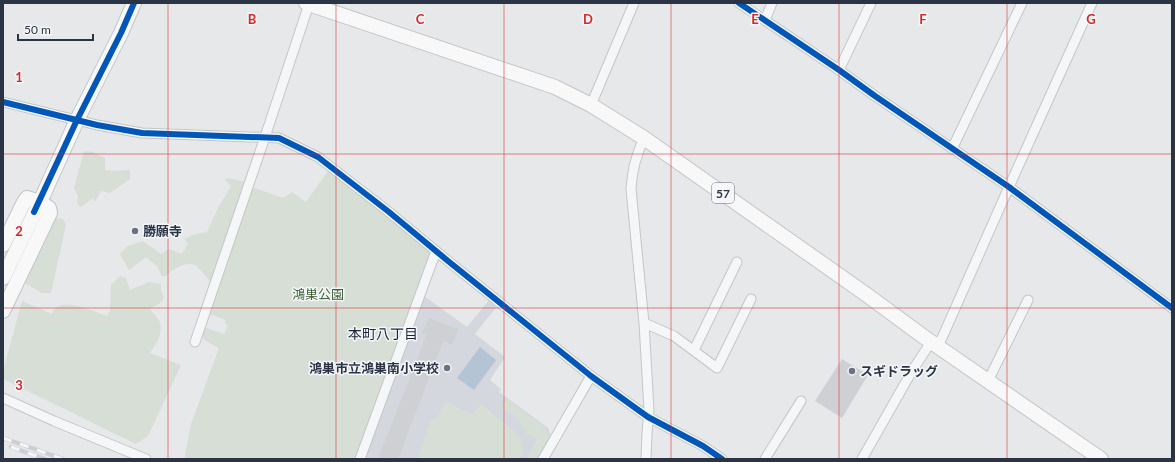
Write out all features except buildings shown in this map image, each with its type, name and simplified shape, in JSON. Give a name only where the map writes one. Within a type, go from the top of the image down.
[{"type":"main road","points":[[3,278],[134,3]]},
{"type":"main road","name":"57","points":[[307,3],[555,87],[592,104],[644,138],[934,344],[1100,459]]},
{"type":"main road","points":[[3,245],[27,198],[40,202],[49,208],[50,213],[3,311]]},
{"type":"street","points":[[195,342],[265,137],[307,3]]},
{"type":"street","points":[[592,104],[632,3]]},
{"type":"street","points":[[739,3],[1009,187],[1172,308]]},
{"type":"street","points":[[765,20],[772,3]]},
{"type":"street","points":[[839,70],[871,3]]},
{"type":"street","points":[[952,149],[1022,3]]},
{"type":"street","points":[[862,459],[912,371],[934,344],[942,338],[1092,3]]},
{"type":"street","points":[[3,103],[97,125],[142,133],[280,138],[318,157],[591,376],[648,417],[703,446],[722,459]]},
{"type":"street","points":[[644,138],[637,152],[633,168],[631,189],[644,323],[649,410],[646,459]]},
{"type":"street","points":[[360,459],[436,251]]},
{"type":"street","points":[[694,350],[737,262]]},
{"type":"street","points":[[644,323],[674,336],[717,368],[751,299]]},
{"type":"street","points":[[988,381],[1028,300]]},
{"type":"street","points":[[543,459],[591,376]]},
{"type":"street","points":[[3,398],[146,459]]},
{"type":"street","points":[[765,459],[801,402]]},
{"type":"shaded area","name":"鴻巣市立鴻巣南小学校","points":[[424,296],[467,327],[490,299],[498,305],[475,334],[505,357],[490,380],[501,389],[499,392],[548,428],[551,436],[540,459],[362,459]]},
{"type":"green space","points":[[84,151],[93,152],[105,158],[105,170],[130,170],[130,179],[110,193],[101,191],[95,202],[93,198],[81,207],[77,204],[78,196],[74,188]]},
{"type":"green space","name":"鴻巣公園","points":[[328,171],[430,250],[428,264],[357,459],[186,459],[185,455],[191,424],[219,348],[204,340],[202,334],[204,327],[224,334],[228,326],[225,323],[226,320],[207,313],[252,187],[283,198],[292,192],[306,202]]},
{"type":"green space","points":[[228,178],[246,182],[211,282],[195,265],[191,264],[179,266],[166,276],[162,276],[157,266],[146,257],[129,270],[120,254],[128,246],[143,241],[161,254],[169,249],[182,254],[188,244],[184,239],[193,235],[207,232],[218,208],[231,186],[225,180]]},
{"type":"green space","points":[[56,218],[63,219],[66,225],[51,293],[42,293],[25,283]]},
{"type":"green space","points":[[120,276],[126,278],[130,290],[149,282],[161,284],[161,290],[164,298],[159,304],[150,309],[160,322],[161,331],[155,346],[150,353],[181,365],[148,436],[136,444],[3,379],[3,371],[22,301],[52,314],[55,308],[61,305],[68,305],[86,308],[107,316],[110,311],[111,285]]},
{"type":"green space","points":[[505,400],[509,400],[546,429],[549,436],[540,459],[527,459],[537,439],[526,434],[520,422],[514,415],[506,412],[503,407]]},
{"type":"green space","points":[[446,402],[472,414],[481,404],[519,435],[524,451],[520,459],[417,459],[431,419],[436,419]]},
{"type":"water","points":[[480,347],[496,360],[474,390],[457,378]]},
{"type":"railway","points":[[3,438],[63,459]]},
{"type":"railway","points":[[11,447],[45,459]]},
{"type":"cycle path","points":[[34,212],[77,120],[121,33],[134,3]]},
{"type":"cycle path","points":[[739,3],[1009,187],[1172,308]]},
{"type":"cycle path","points":[[3,102],[97,125],[142,133],[279,138],[318,157],[389,212],[591,376],[648,417],[703,446],[722,459]]},
{"type":"place","name":"勝願寺","points":[[135,231]]},
{"type":"place","name":"鴻巣市立鴻巣南小学校","points":[[447,368]]},
{"type":"place","name":"スギドラッグ","points":[[852,371]]},
{"type":"district","name":"本町八丁目","points":[[383,333]]}]
